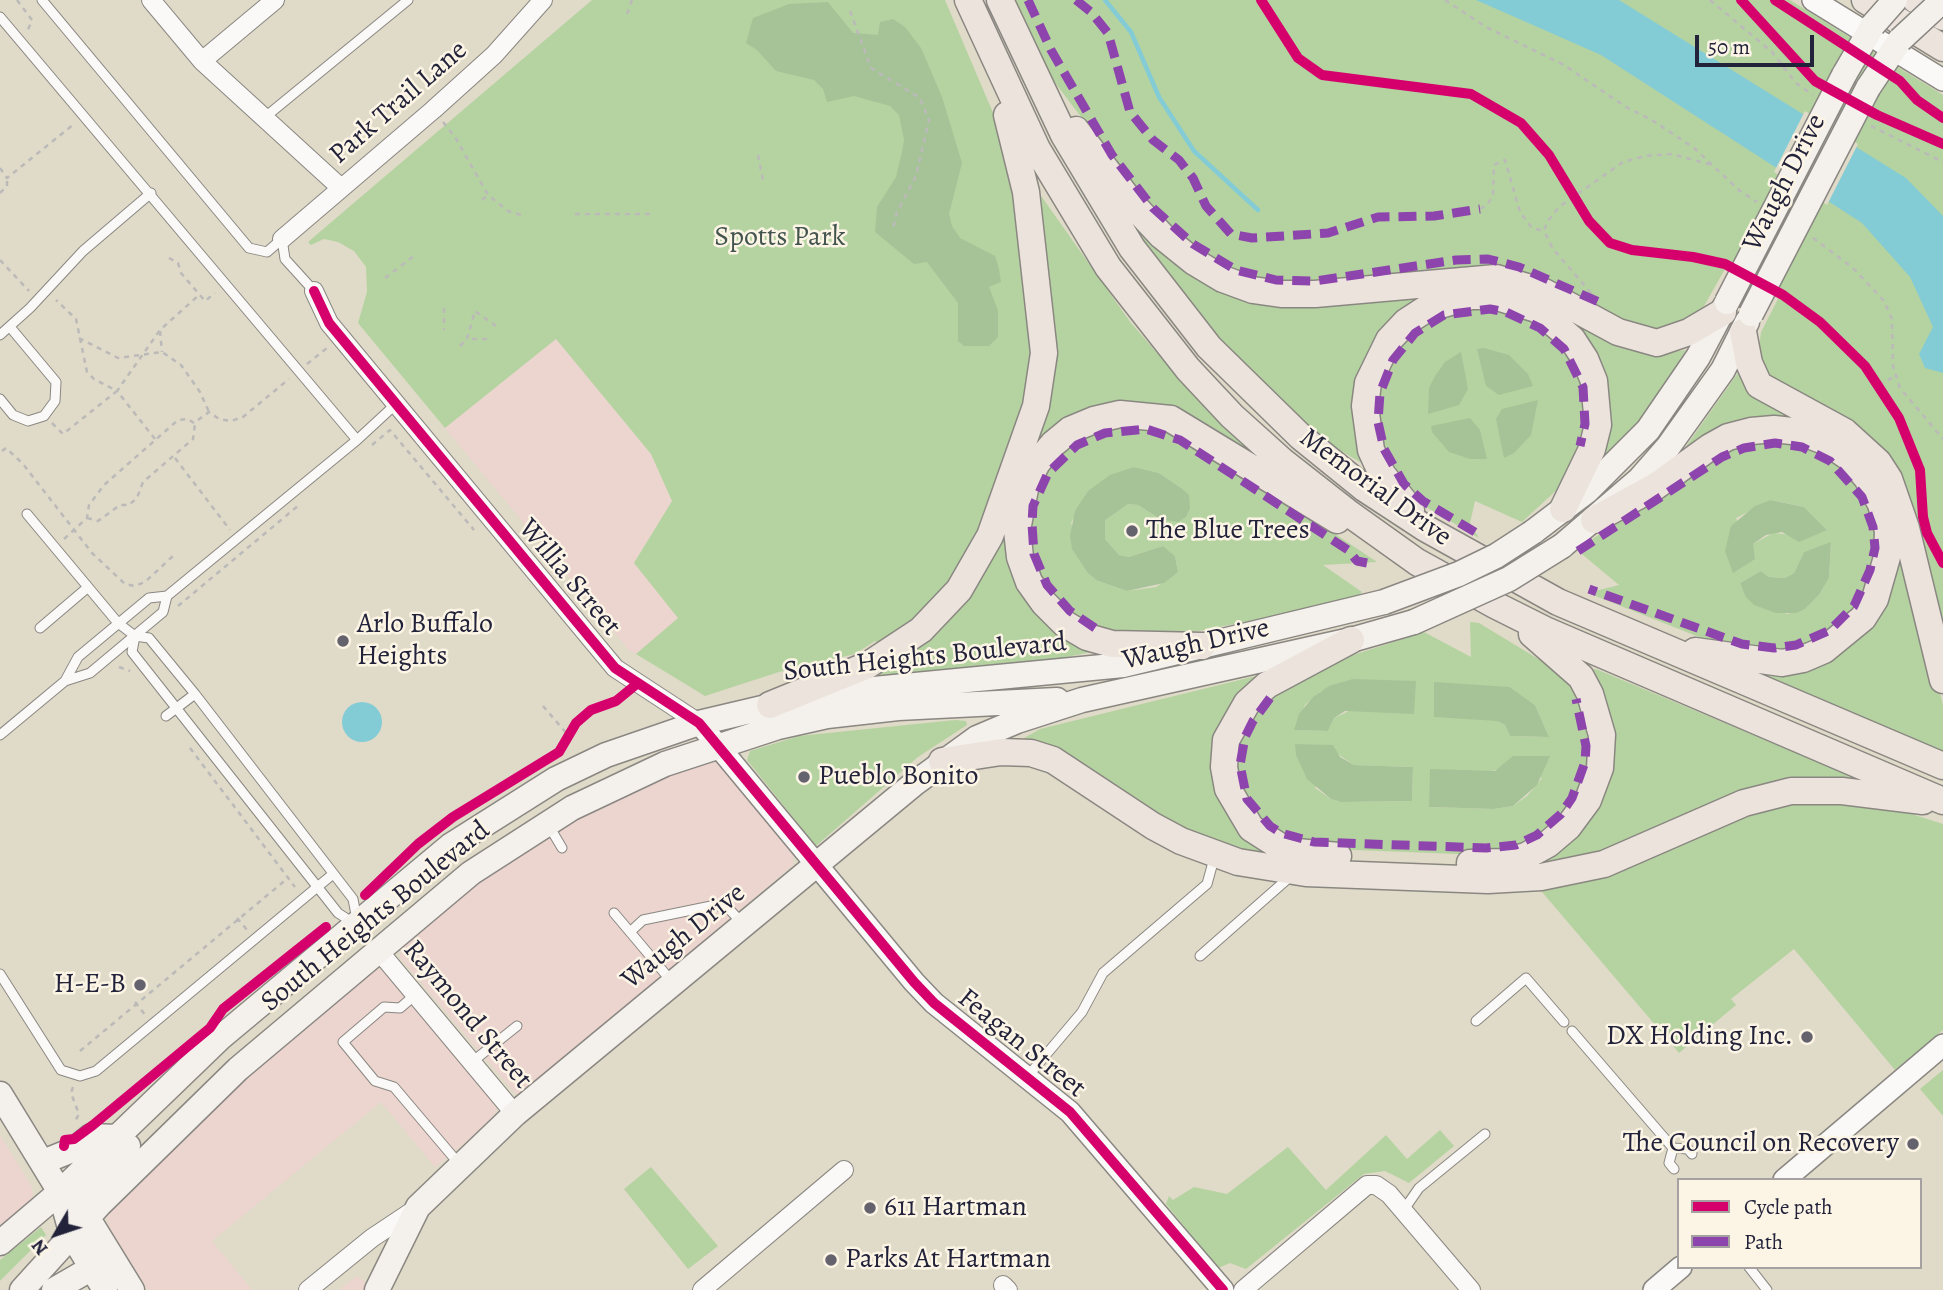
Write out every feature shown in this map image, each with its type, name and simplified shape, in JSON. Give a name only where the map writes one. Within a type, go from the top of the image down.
[{"type":"main road","name":"Memorial Drive","points":[[968,0],[1037,149],[1070,209],[1142,314],[1188,369],[1272,452],[1347,512],[1417,562],[1495,605],[1558,636],[1943,802]]},
{"type":"main road","name":"Memorial Drive","points":[[1000,0],[1032,73],[1103,204],[1132,248],[1209,347],[1301,437],[1364,488],[1425,528],[1558,602],[1943,766]]},
{"type":"main road","points":[[1865,0],[1941,64]]},
{"type":"main road","name":"Waugh Drive","points":[[1202,646],[1384,603],[1459,574],[1533,532],[1603,476],[1648,430],[1679,387],[1725,307],[1844,75],[1871,29],[1895,0]]},
{"type":"main road","points":[[1916,0],[1943,17]]},
{"type":"main road","name":"Waugh Drive","points":[[377,1290],[418,1207],[515,1114],[942,761],[977,738],[1082,699],[1351,640],[1414,622],[1509,579],[1562,546],[1594,520],[1640,479],[1668,447],[1723,370],[1868,88],[1896,44],[1943,0]]},
{"type":"main road","points":[[770,705],[868,665],[904,643],[940,612],[959,590],[990,536],[1020,453],[1041,382],[1043,330],[1026,192],[991,52]]},
{"type":"main road","points":[[1032,73],[1133,205],[1162,236],[1213,273],[1254,290],[1282,294],[1315,294],[1496,278],[1544,292],[1618,332],[1657,343],[1689,332],[1725,307]]},
{"type":"main road","points":[[1425,528],[1382,474],[1371,450],[1365,426],[1368,383],[1382,350],[1406,322],[1426,309],[1471,296],[1494,296],[1537,309],[1564,331],[1585,359],[1594,381],[1598,425],[1592,449],[1563,509]]},
{"type":"main road","points":[[1747,323],[1749,363],[1759,385],[1846,432],[1878,462],[1889,479],[1906,528],[1943,680]]},
{"type":"main road","points":[[1202,646],[1112,644],[1087,638],[1065,624],[1029,582],[1020,557],[1017,530],[1023,496],[1037,463],[1070,430],[1094,419],[1120,414],[1171,419],[1307,504],[1417,562]]},
{"type":"main road","points":[[1594,520],[1656,486],[1728,437],[1774,429],[1801,432],[1826,442],[1850,458],[1867,478],[1881,504],[1888,531],[1887,557],[1880,589],[1863,618],[1844,636],[1824,649],[1803,659],[1765,663],[1654,644]]},
{"type":"main road","points":[[1351,640],[1267,684],[1234,721],[1226,740],[1224,767],[1228,789],[1238,810],[1251,828],[1287,851],[1309,855],[1503,862],[1525,856],[1548,844],[1568,827],[1588,800],[1600,768],[1602,735],[1594,702],[1581,677],[1562,658],[1495,605]]},
{"type":"main road","name":"South Heights Boulevard","points":[[75,1212],[117,1137],[220,1038],[450,846],[581,767],[654,737],[770,705],[835,693],[1123,666],[1202,646]]},
{"type":"main road","name":"South Heights Boulevard","points":[[75,1212],[237,1069],[378,950],[499,853],[547,822],[619,784],[717,746],[827,716],[1001,701],[1082,699]]},
{"type":"main road","points":[[942,761],[1001,752],[1031,753],[1054,760],[1153,826],[1238,862],[1296,872],[1488,880],[1532,878],[1604,864],[1744,803],[1779,793],[1842,791],[1943,802]]},
{"type":"main road","points":[[481,825],[499,853]]},
{"type":"main road","points":[[357,925],[378,950]]},
{"type":"main road","points":[[0,1094],[75,1212],[132,1290]]},
{"type":"main road","points":[[22,1290],[75,1212],[127,1149],[135,1119]]},
{"type":"main road","points":[[43,1162],[75,1149],[92,1136],[117,1137]]},
{"type":"main road","points":[[0,1243],[75,1212]]},
{"type":"main road","points":[[75,1212],[92,1268],[105,1290]]},
{"type":"main road","points":[[54,1290],[92,1268]]},
{"type":"street","points":[[151,0],[202,61],[262,119],[341,188]]},
{"type":"street","points":[[1813,0],[1896,44],[1941,64]]},
{"type":"street","points":[[202,61],[270,2]]},
{"type":"street","name":"Park Trail Lane","points":[[282,239],[494,55],[533,3]]},
{"type":"street","name":"Willia Street","points":[[314,291],[329,323],[340,337],[615,668],[699,723],[817,866]]},
{"type":"street","name":"Feagan Street","points":[[817,866],[934,1003],[1070,1112],[1103,1147],[1223,1290]]},
{"type":"street","name":"Raymond Street","points":[[378,950],[515,1114]]},
{"type":"street","points":[[1786,1178],[1943,1045]]},
{"type":"street","points":[[702,1290],[844,1170]]},
{"type":"street","points":[[1243,1290],[1367,1185],[1376,1185],[1389,1194],[1471,1290]]},
{"type":"street","points":[[308,1290],[372,1238],[418,1207]]},
{"type":"street","points":[[1654,1290],[1679,1269]]},
{"type":"lane","points":[[42,0],[249,248],[267,252],[282,239]]},
{"type":"lane","points":[[262,119],[408,0]]},
{"type":"lane","points":[[0,17],[357,440]]},
{"type":"lane","points":[[0,335],[83,251],[150,193]]},
{"type":"lane","points":[[282,239],[285,259],[314,291]]},
{"type":"lane","points":[[0,398],[13,415],[29,421],[44,416],[55,401],[57,383],[10,327]]},
{"type":"lane","points":[[0,735],[65,681],[78,657],[118,623],[149,598],[167,596],[357,440],[396,404]]},
{"type":"lane","points":[[27,514],[118,623],[135,636],[149,638],[195,694],[353,899],[357,925]]},
{"type":"lane","points":[[40,628],[87,588]]},
{"type":"lane","points":[[65,681],[90,673],[135,636],[163,612],[167,596]]},
{"type":"lane","points":[[135,636],[132,652],[338,913],[357,925]]},
{"type":"lane","points":[[166,716],[195,694]]},
{"type":"lane","points":[[547,822],[562,848]]},
{"type":"lane","points":[[1028,1076],[1082,1012],[1103,973],[1170,919],[1207,884],[1215,854]]},
{"type":"lane","points":[[1200,956],[1296,872]]},
{"type":"lane","points":[[0,974],[61,1070],[80,1076],[96,1071],[333,874]]},
{"type":"lane","points":[[630,932],[643,920],[716,905],[730,910],[745,926]]},
{"type":"lane","points":[[614,913],[674,984]]},
{"type":"lane","points":[[1476,1021],[1526,978],[1564,1021]]},
{"type":"lane","points":[[415,995],[400,1007],[384,1007],[343,1042],[375,1081],[394,1087],[461,1166]]},
{"type":"lane","points":[[472,1062],[517,1026]]},
{"type":"lane","points":[[1572,1031],[1673,1148],[1688,1149],[1692,1154]]},
{"type":"lane","points":[[1403,1211],[1419,1188],[1485,1134]]},
{"type":"lane","points":[[1673,1148],[1669,1163],[1674,1169]]},
{"type":"lane","points":[[1751,1269],[1767,1290]]},
{"type":"path","points":[[17,0],[32,20],[30,28],[20,40]]},
{"type":"path","points":[[628,14],[632,0]]},
{"type":"path","points":[[1445,0],[1486,27],[1564,65],[1626,107],[1652,120],[1715,165],[1740,191],[1762,205]]},
{"type":"path","points":[[850,11],[871,68],[920,98],[929,120],[916,176],[897,212],[893,228]]},
{"type":"path","points":[[1774,38],[1799,66]]},
{"type":"path","points":[[433,110],[455,137],[488,195],[497,204],[521,215]]},
{"type":"path","points":[[8,178],[84,115]]},
{"type":"path","points":[[758,155],[763,180]]},
{"type":"path","points":[[1598,302],[1553,249],[1544,231],[1547,222],[1559,207],[1610,169],[1646,156],[1672,155],[1715,165]]},
{"type":"path","points":[[1480,209],[1488,204],[1493,195],[1494,165],[1505,160],[1520,212],[1532,229],[1544,231]]},
{"type":"path","points":[[0,168],[8,178],[8,186],[0,193]]},
{"type":"path","points":[[482,200],[488,195]]},
{"type":"path","points":[[575,214],[652,214]]},
{"type":"path","points":[[1805,232],[1853,268],[1884,301],[1892,318],[1895,376],[1907,398],[1943,439]]},
{"type":"path","points":[[385,278],[415,256]]},
{"type":"path","points":[[169,258],[178,263],[181,273],[205,301],[226,285]]},
{"type":"path","points":[[0,260],[37,299]]},
{"type":"path","points":[[46,290],[76,319],[87,372],[94,380],[117,391],[155,439]]},
{"type":"path","points":[[44,416],[63,434],[117,391],[160,330],[199,295]]},
{"type":"path","points":[[444,309],[444,330]]},
{"type":"path","points":[[460,346],[467,339],[475,311],[496,326]]},
{"type":"path","points":[[160,330],[162,352]]},
{"type":"path","points":[[79,338],[118,358],[162,352],[181,365],[200,392],[209,412],[219,419],[231,421],[243,417],[340,337]]},
{"type":"path","points":[[467,339],[486,339]]},
{"type":"path","points":[[1886,396],[1876,380],[1895,376]]},
{"type":"path","points":[[194,423],[209,412]]},
{"type":"path","points":[[74,531],[87,518],[89,505],[104,485],[155,439],[178,420],[188,419],[194,423],[197,429],[193,439],[144,482],[137,498],[129,505],[120,505],[98,521],[87,518]]},
{"type":"path","points":[[369,448],[390,430],[474,530]]},
{"type":"path","points":[[2,451],[6,448],[23,464],[92,553],[125,584],[135,586],[145,582],[173,556]]},
{"type":"path","points":[[174,456],[237,538]]},
{"type":"path","points":[[173,615],[178,606],[305,500]]},
{"type":"path","points":[[543,706],[566,739],[576,723]]},
{"type":"path","points":[[186,742],[295,887]]},
{"type":"path","points":[[80,1051],[288,878]]},
{"type":"path","points":[[136,1004],[152,1024]]},
{"type":"path","points":[[66,1129],[79,1114],[71,1093],[74,1084]]},
{"type":"shaded area","points":[[556,338],[651,454],[672,501],[634,563],[679,618],[636,654],[629,650],[445,428]]},
{"type":"shaded area","points":[[709,761],[720,765],[793,854],[793,865],[525,1092],[516,1094],[400,958],[401,944],[501,864],[561,826],[654,780]]},
{"type":"shaded area","points":[[375,968],[385,972],[493,1101],[497,1108],[494,1118],[435,1167],[381,1102],[212,1241],[252,1290],[148,1290],[109,1227],[107,1217],[110,1212],[230,1089]]},
{"type":"shaded area","points":[[0,1135],[32,1187],[33,1195],[28,1205],[0,1231]]},
{"type":"shaded area","points":[[357,1276],[365,1282],[365,1290],[339,1290]]},
{"type":"green space","name":"Spotts Park","points":[[592,0],[945,0],[994,115],[1019,223],[1038,351],[1026,412],[975,548],[944,597],[883,648],[875,641],[855,654],[779,672],[705,696],[636,654],[678,618],[634,563],[672,501],[651,454],[556,339],[445,428],[358,323],[367,292],[366,267],[354,251],[338,242],[324,239],[311,245],[308,242]]},
{"type":"green space","points":[[1013,0],[1790,0],[1943,95],[1943,628],[1910,497],[1888,455],[1852,421],[1769,377],[1762,366],[1759,349],[1761,332],[1779,297],[1725,269],[1703,308],[1678,323],[1642,331],[1314,281],[1282,282],[1228,267],[1200,251],[1170,227],[1142,197],[1043,67]]},
{"type":"green space","points":[[828,2],[853,33],[878,35],[880,22],[893,19],[905,27],[921,48],[942,97],[962,163],[949,214],[952,226],[960,238],[995,256],[999,269],[1001,282],[989,287],[998,311],[998,337],[989,346],[964,346],[958,341],[958,303],[927,262],[914,264],[875,232],[877,207],[896,177],[902,152],[904,140],[899,115],[890,106],[854,96],[827,102],[823,89],[814,80],[776,71],[757,50],[746,43],[753,18],[789,4]]},
{"type":"green space","points":[[1039,193],[1131,323],[1198,400],[1254,455],[1194,422],[1059,431],[1010,538],[1092,652],[1017,667],[878,675],[878,671],[919,645],[1035,432]]},
{"type":"green space","points":[[1127,216],[1202,277],[1251,297],[1304,302],[1469,285],[1506,287],[1534,296],[1635,348],[1666,353],[1686,350],[1648,411],[1600,463],[1597,461],[1606,425],[1606,403],[1598,368],[1580,336],[1545,307],[1516,293],[1471,288],[1444,294],[1417,307],[1388,331],[1367,365],[1360,381],[1356,415],[1367,462],[1365,465],[1324,441],[1300,422],[1235,359],[1149,253]]},
{"type":"green space","points":[[1469,303],[1532,316],[1579,362],[1591,413],[1573,475],[1522,522],[1475,501],[1470,523],[1479,538],[1414,500],[1382,458],[1374,388],[1412,328]]},
{"type":"green space","points":[[1484,348],[1509,355],[1528,374],[1533,386],[1499,395],[1486,386],[1477,349]]},
{"type":"green space","points":[[1461,352],[1468,389],[1459,405],[1428,414],[1429,388],[1435,376],[1445,362]]},
{"type":"green space","points":[[1740,370],[1752,389],[1763,399],[1850,446],[1869,464],[1885,486],[1898,521],[1943,705],[1943,752],[1911,741],[1758,674],[1761,670],[1785,669],[1814,662],[1831,655],[1865,630],[1886,595],[1897,553],[1896,536],[1886,499],[1876,480],[1856,457],[1818,432],[1774,423],[1754,424],[1725,431],[1690,452],[1687,445]]},
{"type":"green space","points":[[1538,400],[1531,435],[1514,453],[1504,458],[1496,419],[1502,409]]},
{"type":"green space","points":[[1470,418],[1480,430],[1487,459],[1470,459],[1449,452],[1432,432],[1431,426]]},
{"type":"green space","points":[[1121,421],[1189,436],[1377,562],[1323,565],[1362,592],[1355,599],[1153,640],[1112,639],[1053,605],[1025,548],[1033,487],[1070,441]],"holes":[[[1134,467],[1159,473],[1181,488],[1160,519],[1138,505],[1128,504],[1111,513],[1105,520],[1105,539],[1119,555],[1129,557],[1163,546],[1175,556],[1178,572],[1156,587],[1127,591],[1098,581],[1071,523],[1088,491]]]},
{"type":"green space","points":[[1772,436],[1835,457],[1868,494],[1881,560],[1853,621],[1788,654],[1704,639],[1588,593],[1591,588],[1599,590],[1619,585],[1577,550],[1723,447]],"holes":[[[1772,500],[1804,507],[1827,530],[1792,535],[1773,533],[1753,544],[1753,553],[1736,518]],[[1831,543],[1829,578],[1819,595],[1805,609],[1787,614],[1745,596],[1740,583],[1761,571],[1769,577],[1785,578],[1794,573],[1804,552]]]},
{"type":"green space","points":[[1134,467],[1159,473],[1181,488],[1189,495],[1190,509],[1186,517],[1178,522],[1160,519],[1138,505],[1128,504],[1105,520],[1105,539],[1119,555],[1129,557],[1163,546],[1175,556],[1178,572],[1164,583],[1127,591],[1098,581],[1088,573],[1072,549],[1070,536],[1075,511],[1088,491],[1110,475]]},
{"type":"green space","points":[[1771,500],[1804,507],[1827,530],[1799,542],[1782,532],[1766,535],[1753,544],[1755,559],[1733,573],[1725,551],[1731,526],[1755,506]]},
{"type":"green space","points":[[1831,542],[1829,578],[1819,595],[1805,609],[1796,613],[1776,613],[1754,605],[1745,596],[1740,583],[1761,571],[1769,577],[1785,578],[1794,573],[1804,552]]},
{"type":"green space","points":[[1470,622],[1479,623],[1568,677],[1593,724],[1592,775],[1547,836],[1483,855],[1303,848],[1290,845],[1242,802],[1233,755],[1256,703],[1347,657],[1424,632],[1471,657]],"holes":[[[1510,687],[1535,705],[1549,737],[1510,736],[1505,725],[1497,721]],[[1321,691],[1351,710],[1334,718],[1328,731],[1295,730],[1305,705]],[[1336,753],[1354,765],[1413,767],[1412,801],[1341,802],[1315,788]],[[1511,760],[1542,778],[1527,796],[1513,806],[1494,809],[1429,807],[1490,771],[1498,770]]]},
{"type":"green space","points":[[1596,669],[1882,789],[1844,783],[1613,853],[1533,871],[1307,865],[1219,849],[1017,742],[1040,729],[1264,674],[1216,768],[1288,858],[1493,869],[1597,805],[1589,670]]},
{"type":"green space","points":[[1353,679],[1416,681],[1414,714],[1345,711],[1334,718],[1328,731],[1294,730],[1299,714],[1313,697],[1329,686]]},
{"type":"green space","points":[[1434,682],[1510,687],[1535,705],[1549,737],[1510,736],[1505,725],[1497,721],[1434,717]]},
{"type":"green space","points":[[966,721],[967,725],[918,757],[816,846],[747,760],[750,751],[799,736]]},
{"type":"green space","points":[[1295,744],[1333,745],[1340,757],[1354,765],[1413,767],[1412,801],[1341,802],[1331,799],[1307,779],[1296,755]]},
{"type":"green space","points":[[1513,756],[1550,756],[1537,785],[1513,806],[1494,809],[1429,807],[1430,769],[1495,771]]},
{"type":"green space","points":[[1774,800],[1883,805],[1943,824],[1943,1030],[1895,1070],[1794,949],[1731,999],[1736,1005],[1679,1053],[1537,886]]},
{"type":"green space","points":[[1943,1070],[1943,1116],[1920,1089]]},
{"type":"green space","points":[[1440,1130],[1454,1146],[1409,1183],[1385,1171],[1364,1174],[1246,1269],[1230,1263],[1218,1268],[1166,1204],[1169,1196],[1173,1200],[1194,1187],[1227,1194],[1288,1147],[1326,1190],[1386,1135],[1407,1159]]},
{"type":"green space","points":[[651,1167],[718,1246],[688,1269],[624,1189]]},
{"type":"green space","points":[[41,1227],[46,1235],[0,1281],[0,1260]]},
{"type":"water","points":[[1476,0],[1619,0],[1906,178],[1943,216],[1943,373],[1925,368],[1919,354],[1933,327],[1910,277],[1862,223],[1601,55]]},
{"type":"water","points":[[362,702],[376,708],[382,722],[376,736],[362,742],[348,736],[342,722],[348,708]]},
{"type":"pier","points":[[1805,111],[1858,144],[1827,205],[1774,172]]},
{"type":"waterway","points":[[1105,0],[1131,32],[1159,97],[1194,151],[1258,210]]},
{"type":"marked path","points":[[1028,0],[1051,50],[1112,155],[1153,208],[1193,244],[1236,270],[1276,280],[1315,281],[1456,260],[1488,259],[1519,267],[1599,302]]},
{"type":"marked path","points":[[1076,0],[1091,12],[1108,33],[1130,112],[1153,140],[1179,160],[1193,178],[1206,206],[1231,234],[1252,238],[1328,233],[1378,217],[1434,216],[1480,209]]},
{"type":"marked path","points":[[1475,532],[1423,501],[1404,484],[1384,449],[1378,422],[1380,393],[1393,360],[1415,333],[1444,315],[1490,309],[1506,312],[1540,328],[1564,349],[1583,387],[1585,424],[1580,446]]},
{"type":"marked path","points":[[1095,628],[1070,611],[1047,585],[1034,554],[1032,524],[1033,506],[1048,473],[1077,445],[1105,433],[1146,429],[1180,440],[1348,550],[1357,561],[1367,563]]},
{"type":"marked path","points":[[1578,551],[1722,457],[1744,448],[1775,443],[1802,447],[1830,461],[1862,497],[1873,527],[1875,548],[1870,570],[1854,606],[1830,630],[1796,645],[1774,648],[1742,644],[1589,589]]},
{"type":"marked path","points":[[1270,698],[1245,737],[1240,765],[1247,799],[1270,826],[1281,833],[1314,842],[1486,848],[1516,845],[1537,835],[1561,814],[1572,798],[1585,762],[1586,746],[1576,699]]},
{"type":"cycle path","points":[[1261,0],[1298,58],[1322,75],[1471,94],[1521,123],[1549,155],[1589,221],[1610,243],[1632,250],[1693,257],[1725,264],[1783,295],[1820,322],[1865,366],[1899,418],[1920,470],[1923,517],[1927,533],[1943,563]]},
{"type":"cycle path","points":[[1741,0],[1815,81],[1877,115],[1943,144]]},
{"type":"cycle path","points":[[1775,0],[1900,81],[1917,100],[1943,118]]},
{"type":"cycle path","points":[[314,291],[329,323],[615,668],[699,723],[914,982],[934,1003],[1070,1112],[1223,1290]]},
{"type":"cycle path","points":[[365,895],[418,844],[453,817],[559,752],[576,723],[591,710],[616,701],[638,683]]},
{"type":"cycle path","points":[[64,1146],[65,1140],[74,1139],[93,1125],[210,1028],[223,1009],[326,927]]},
{"type":"place","name":"The Blue Trees","points":[[1132,531]]},
{"type":"place","name":"Arlo Buffalo Heights","points":[[343,641]]},
{"type":"place","name":"Pueblo Bonito","points":[[804,777]]},
{"type":"place","name":"H-E-B","points":[[140,985]]},
{"type":"place","name":"DX Holding Inc.","points":[[1807,1037]]},
{"type":"place","name":"The Council on Recovery","points":[[1913,1144]]},
{"type":"place","name":"611 Hartman","points":[[870,1208]]},
{"type":"place","name":"Parks At Hartman","points":[[831,1260]]}]
